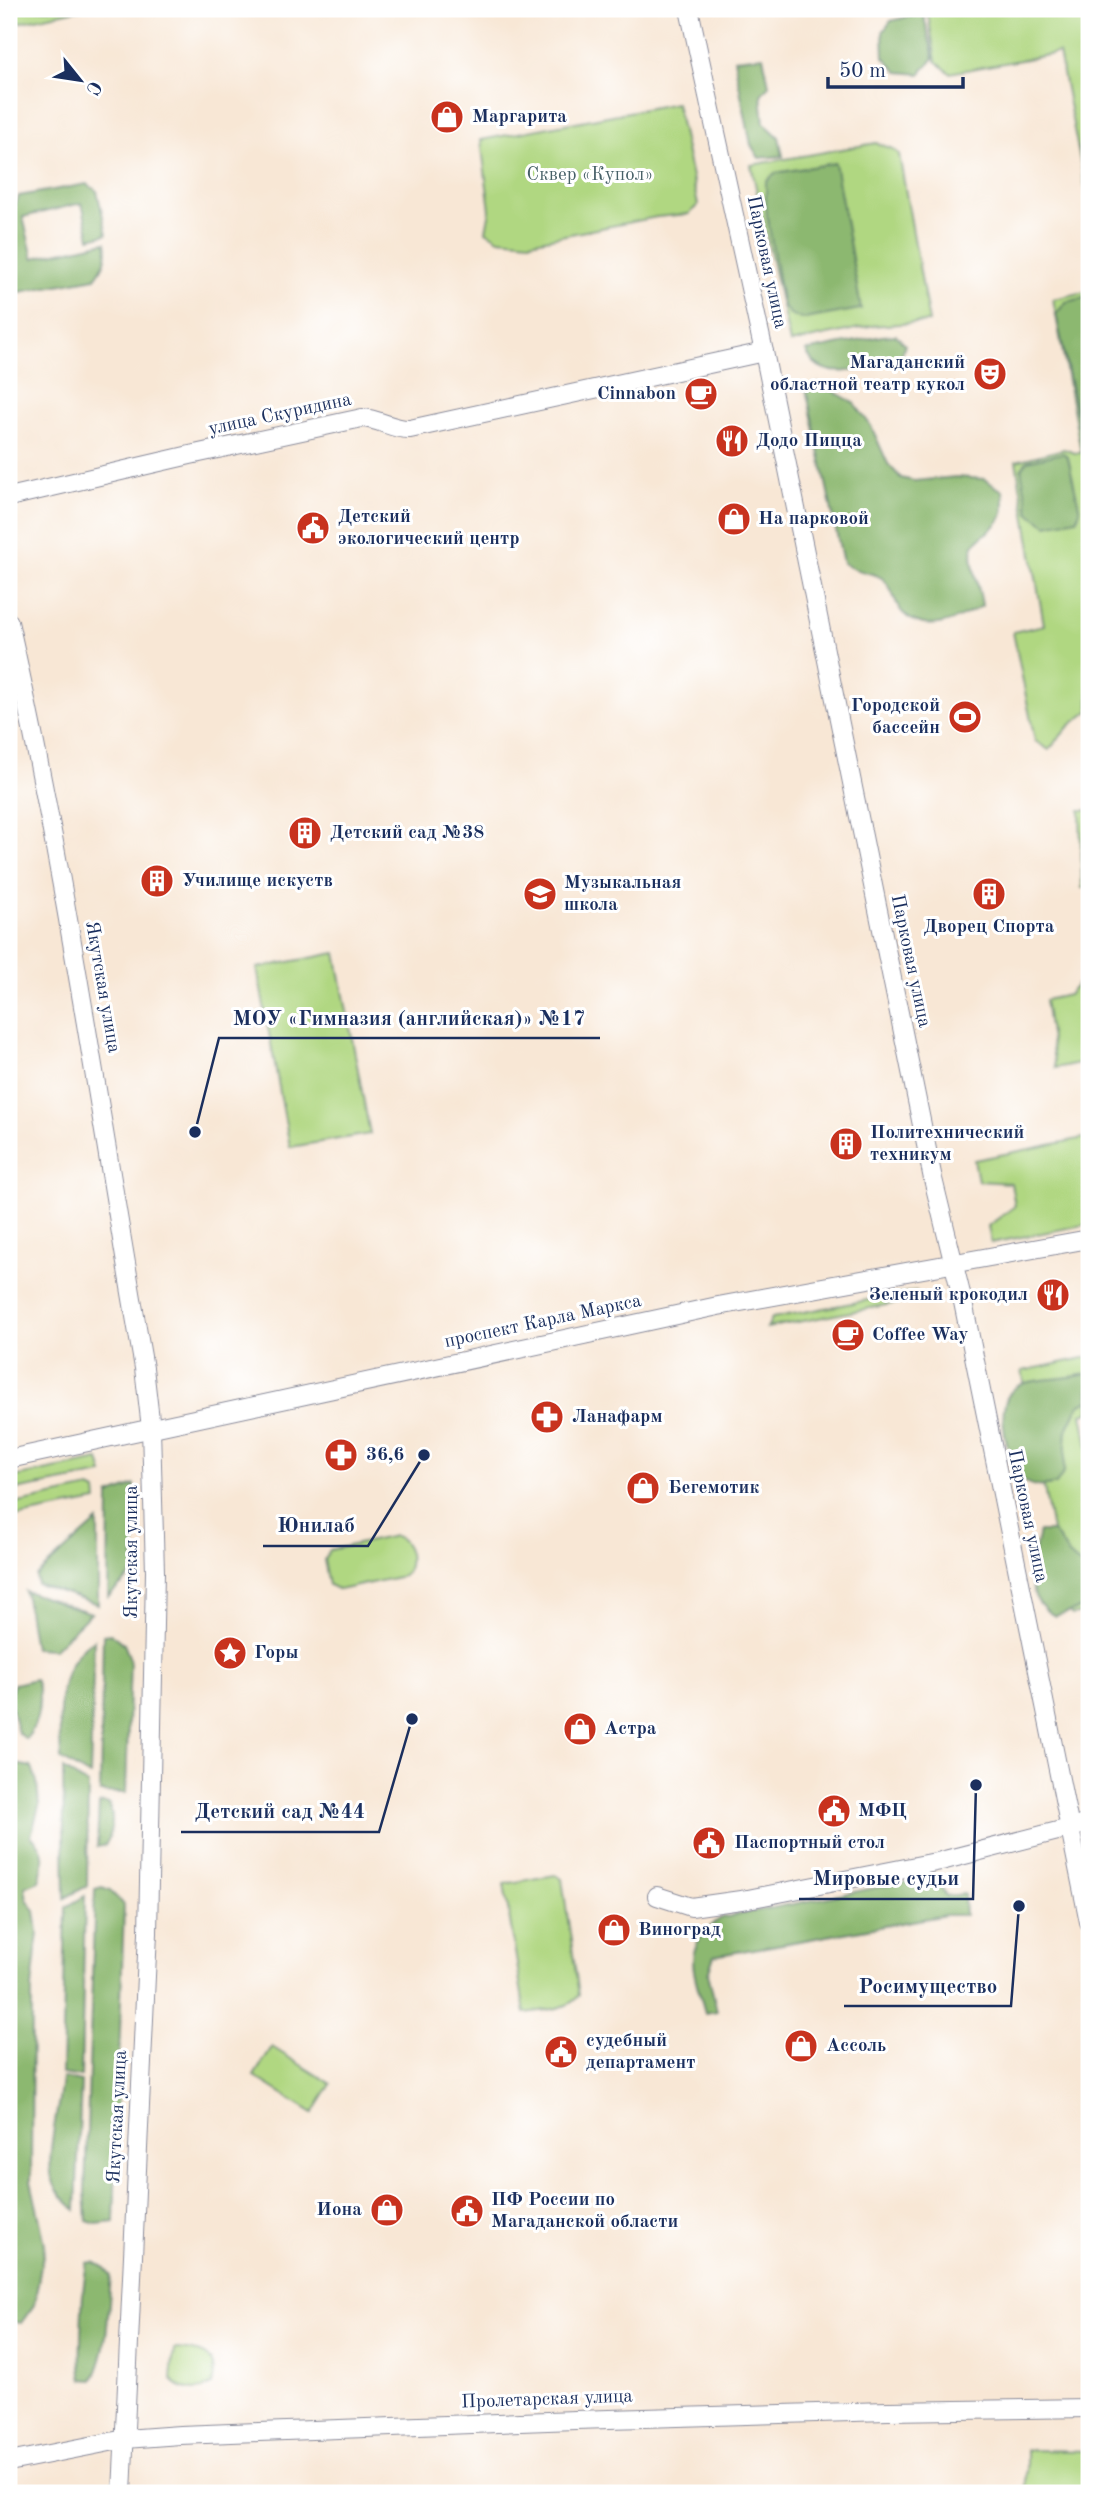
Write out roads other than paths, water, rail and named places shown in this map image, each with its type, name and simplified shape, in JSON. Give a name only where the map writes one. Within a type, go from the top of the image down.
[{"type":"street","name":"Парковая улица","points":[[689,9],[764,352],[933,1179],[953,1264],[1089,1922]]},
{"type":"street","name":"улица Скуридина","points":[[9,497],[362,418],[378,419],[396,428],[410,429],[764,352]]},
{"type":"street","name":"Якутская улица","points":[[9,622],[33,726],[72,935],[144,1368],[151,1428],[155,1572],[148,1933],[122,2493]]},
{"type":"street","name":"проспект Карла Маркса","points":[[9,1458],[718,1306],[1089,1239]]},
{"type":"street","points":[[657,1896],[691,1907],[748,1899],[940,1861],[1089,1823]]},
{"type":"street","name":"Пролетарская улица","points":[[9,2462],[125,2439],[232,2432],[888,2411],[1089,2408]]},
{"type":"place","name":"Маргарита","points":[[447,117]]},
{"type":"place","name":"Магаданский областной театр кукол","points":[[990,374]]},
{"type":"place","name":"Cinnabon","points":[[701,394]]},
{"type":"place","name":"Додо Пицца","points":[[732,441]]},
{"type":"place","name":"На парковой","points":[[734,519]]},
{"type":"place","name":"Детский экологический центр","points":[[313,528]]},
{"type":"place","name":"Городской бассейн","points":[[965,717]]},
{"type":"place","name":"Детский сад №38","points":[[305,833]]},
{"type":"place","name":"Училище искуств","points":[[157,881]]},
{"type":"place","name":"Музыкальная школа","points":[[540,894]]},
{"type":"place","name":"Дворец Спорта","points":[[989,894]]},
{"type":"place","name":"МОУ «Гимназия (английская)» №17","points":[[195,1132]]},
{"type":"place","name":"Политехнический техникум","points":[[846,1144]]},
{"type":"place","name":"Зеленый крокодил","points":[[1053,1295]]},
{"type":"place","name":"Coffee Way","points":[[848,1335]]},
{"type":"place","name":"Ланафарм","points":[[547,1417]]},
{"type":"place","name":"36,6","points":[[341,1455]]},
{"type":"place","name":"Юнилаб","points":[[424,1455]]},
{"type":"place","name":"Бегемотик","points":[[643,1488]]},
{"type":"place","name":"Горы","points":[[230,1653]]},
{"type":"place","name":"Детский сад №44","points":[[412,1719]]},
{"type":"place","name":"Астра","points":[[580,1729]]},
{"type":"place","name":"Мировые судьи","points":[[976,1785]]},
{"type":"place","name":"МФЦ","points":[[834,1811]]},
{"type":"place","name":"Паспортный стол","points":[[709,1843]]},
{"type":"place","name":"Росимущество","points":[[1019,1906]]},
{"type":"place","name":"Виноград","points":[[614,1930]]},
{"type":"place","name":"Ассоль","points":[[801,2046]]},
{"type":"place","name":"судебный департамент","points":[[561,2052]]},
{"type":"place","name":"Иона","points":[[387,2210]]},
{"type":"place","name":"ПФ России по Магаданской области","points":[[467,2211]]},
{"type":"park label","name":"Сквер «Купол»","points":[[590,175]]}]
